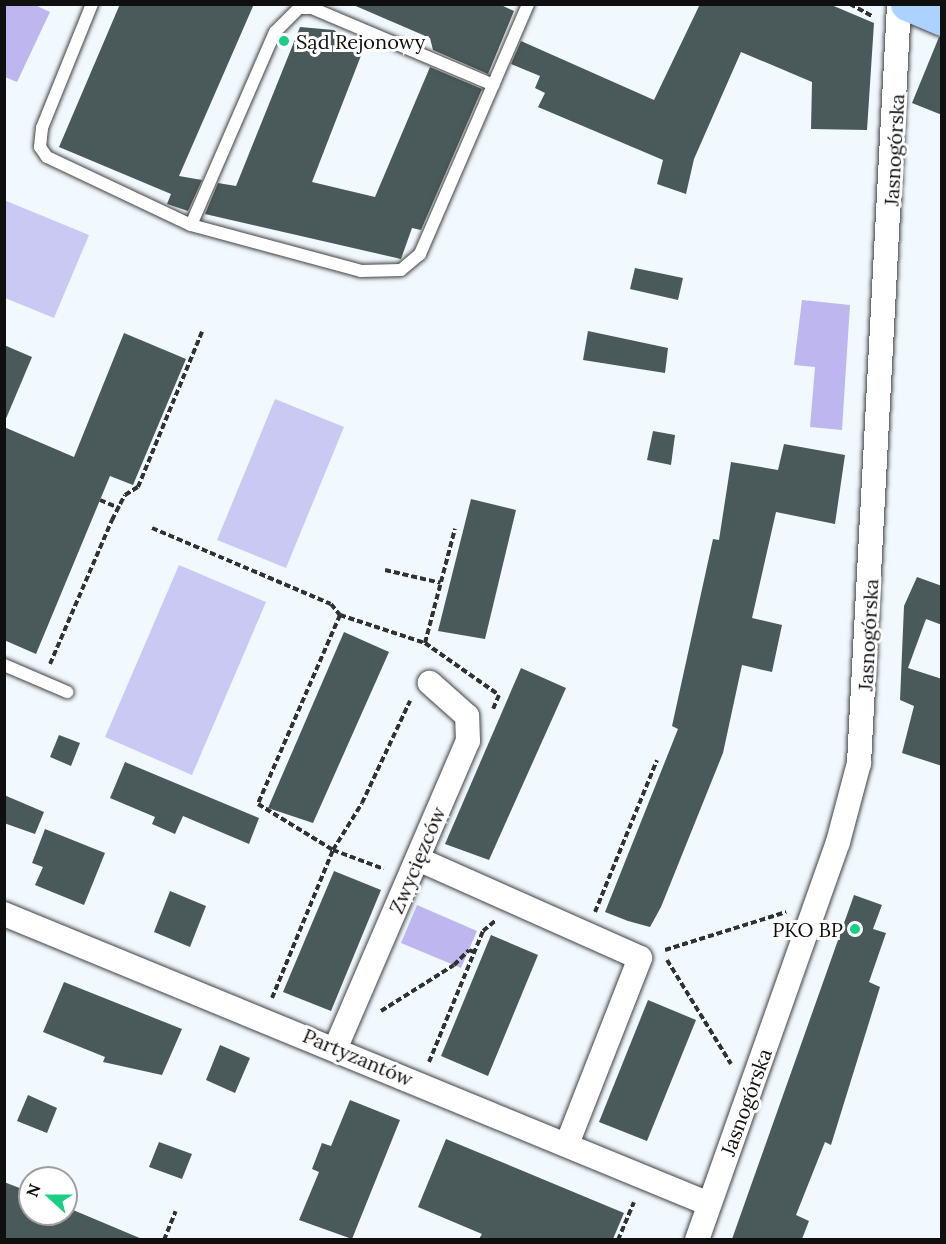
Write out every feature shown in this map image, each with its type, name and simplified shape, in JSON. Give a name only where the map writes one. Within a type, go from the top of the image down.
[{"type":"street","name":"Jasnogórska","points":[[697,1239],[838,842],[859,762],[899,4]]},
{"type":"street","points":[[907,4],[942,19]]},
{"type":"street","name":"Zwycięzców","points":[[336,1047],[414,869],[470,725],[422,689]]},
{"type":"street","points":[[414,869],[517,902],[634,952],[641,964],[567,1144]]},
{"type":"street","name":"Partyzantów","points":[[4,914],[336,1047],[709,1204]]},
{"type":"lane","points":[[92,4],[42,129],[40,147],[47,157],[191,225],[361,271],[401,270],[420,254],[528,4]]},
{"type":"lane","points":[[191,225],[275,32],[299,8],[312,8],[493,85]]},
{"type":"lane","points":[[4,666],[67,692]]},
{"type":"path","points":[[43,681],[125,495],[138,487],[202,332]]},
{"type":"path","points":[[100,500],[119,508]]},
{"type":"path","points":[[152,528],[331,604],[340,615],[258,804],[333,850],[414,869]]},
{"type":"path","points":[[425,643],[455,529]]},
{"type":"path","points":[[385,570],[441,583]]},
{"type":"path","points":[[264,1018],[333,850],[362,803],[422,689]]},
{"type":"path","points":[[587,932],[657,760]]},
{"type":"path","points":[[425,1071],[483,931],[517,902]]},
{"type":"path","points":[[656,950],[662,951],[786,912]]},
{"type":"path","points":[[373,1016],[454,965],[469,950],[474,952]]},
{"type":"path","points":[[662,951],[730,1064]]},
{"type":"path","points":[[618,1239],[633,1206]]},
{"type":"path","points":[[164,1239],[176,1211]]},
{"type":"shaded area","points":[[4,5],[35,5],[50,12],[17,82],[5,77]]},
{"type":"shaded area","points":[[4,200],[89,235],[54,318],[5,298]]},
{"type":"shaded area","points":[[802,300],[850,305],[842,430],[810,427],[815,367],[794,365]]},
{"type":"shaded area","points":[[275,399],[344,427],[286,568],[217,540]]},
{"type":"shaded area","points":[[179,565],[266,602],[192,775],[105,737]]},
{"type":"shaded area","points":[[417,905],[477,931],[461,968],[401,943]]},
{"type":"building","points":[[120,4],[254,4],[179,176],[202,180],[188,211],[167,204],[171,194],[59,147]]},
{"type":"building","points":[[351,4],[499,4],[514,11],[488,74],[433,50],[430,38]]},
{"type":"building","points":[[700,4],[829,4],[874,23],[867,130],[811,129],[812,82],[741,52],[694,159],[686,194],[657,184],[663,160],[538,107],[545,93],[535,88],[540,76],[511,64],[521,41],[654,100]]},
{"type":"building","points":[[300,27],[334,30],[362,53],[312,182],[375,197],[430,67],[482,89],[421,230],[412,228],[401,259],[205,214],[218,183],[236,186]]},
{"type":"building","points":[[939,37],[942,37],[942,115],[912,103]]},
{"type":"building","points":[[635,268],[683,278],[678,300],[630,289]]},
{"type":"building","points":[[588,331],[668,348],[665,373],[583,360]]},
{"type":"building","points":[[124,333],[186,359],[133,485],[110,476],[36,654],[4,640],[4,427],[74,457]]},
{"type":"building","points":[[4,345],[32,357],[5,421],[4,421]]},
{"type":"building","points":[[653,431],[675,435],[671,465],[647,460]]},
{"type":"building","points":[[784,444],[845,455],[835,524],[776,512],[752,618],[782,625],[772,672],[742,665],[723,753],[661,907],[650,927],[628,921],[605,912],[678,729],[672,726],[713,539],[719,540],[731,462],[778,470]]},
{"type":"building","points":[[471,499],[516,510],[485,639],[438,631]]},
{"type":"building","points":[[917,577],[942,586],[942,625],[926,619],[908,668],[942,679],[942,766],[902,753],[914,706],[900,700],[904,606]]},
{"type":"building","points":[[344,632],[389,652],[313,823],[268,808]]},
{"type":"building","points":[[521,668],[566,688],[489,860],[445,844]]},
{"type":"building","points":[[59,735],[80,743],[71,766],[50,757]]},
{"type":"building","points":[[125,762],[259,818],[249,844],[183,816],[175,834],[152,824],[155,817],[110,798]]},
{"type":"building","points":[[4,795],[44,812],[35,834],[4,823]]},
{"type":"building","points":[[45,829],[105,853],[84,905],[35,885],[43,867],[32,863]]},
{"type":"building","points":[[334,871],[381,890],[331,1011],[283,992]]},
{"type":"building","points":[[170,891],[206,906],[190,947],[154,932]]},
{"type":"building","points":[[854,895],[882,905],[873,929],[886,933],[869,982],[880,987],[831,1145],[825,1142],[796,1215],[809,1221],[802,1239],[732,1239]]},
{"type":"building","points":[[491,935],[538,955],[488,1076],[441,1056]]},
{"type":"building","points":[[64,982],[182,1029],[162,1075],[103,1062],[105,1057],[43,1032]]},
{"type":"building","points":[[648,1000],[696,1020],[647,1141],[599,1122]]},
{"type":"building","points":[[220,1045],[250,1058],[235,1093],[206,1080]]},
{"type":"building","points":[[28,1095],[57,1108],[47,1133],[17,1121]]},
{"type":"building","points":[[350,1100],[400,1120],[352,1239],[299,1220],[319,1172],[312,1169],[322,1143],[331,1146]]},
{"type":"building","points":[[446,1139],[624,1213],[613,1239],[479,1239],[482,1234],[418,1207]]},
{"type":"building","points":[[159,1142],[192,1154],[182,1179],[149,1167]]},
{"type":"building","points":[[4,1182],[18,1187],[18,1226],[78,1226],[78,1212],[142,1239],[4,1239]]},
{"type":"place","name":"Sąd Rejonowy","points":[[284,41]]},
{"type":"place","name":"PKO BP","points":[[855,929]]}]
